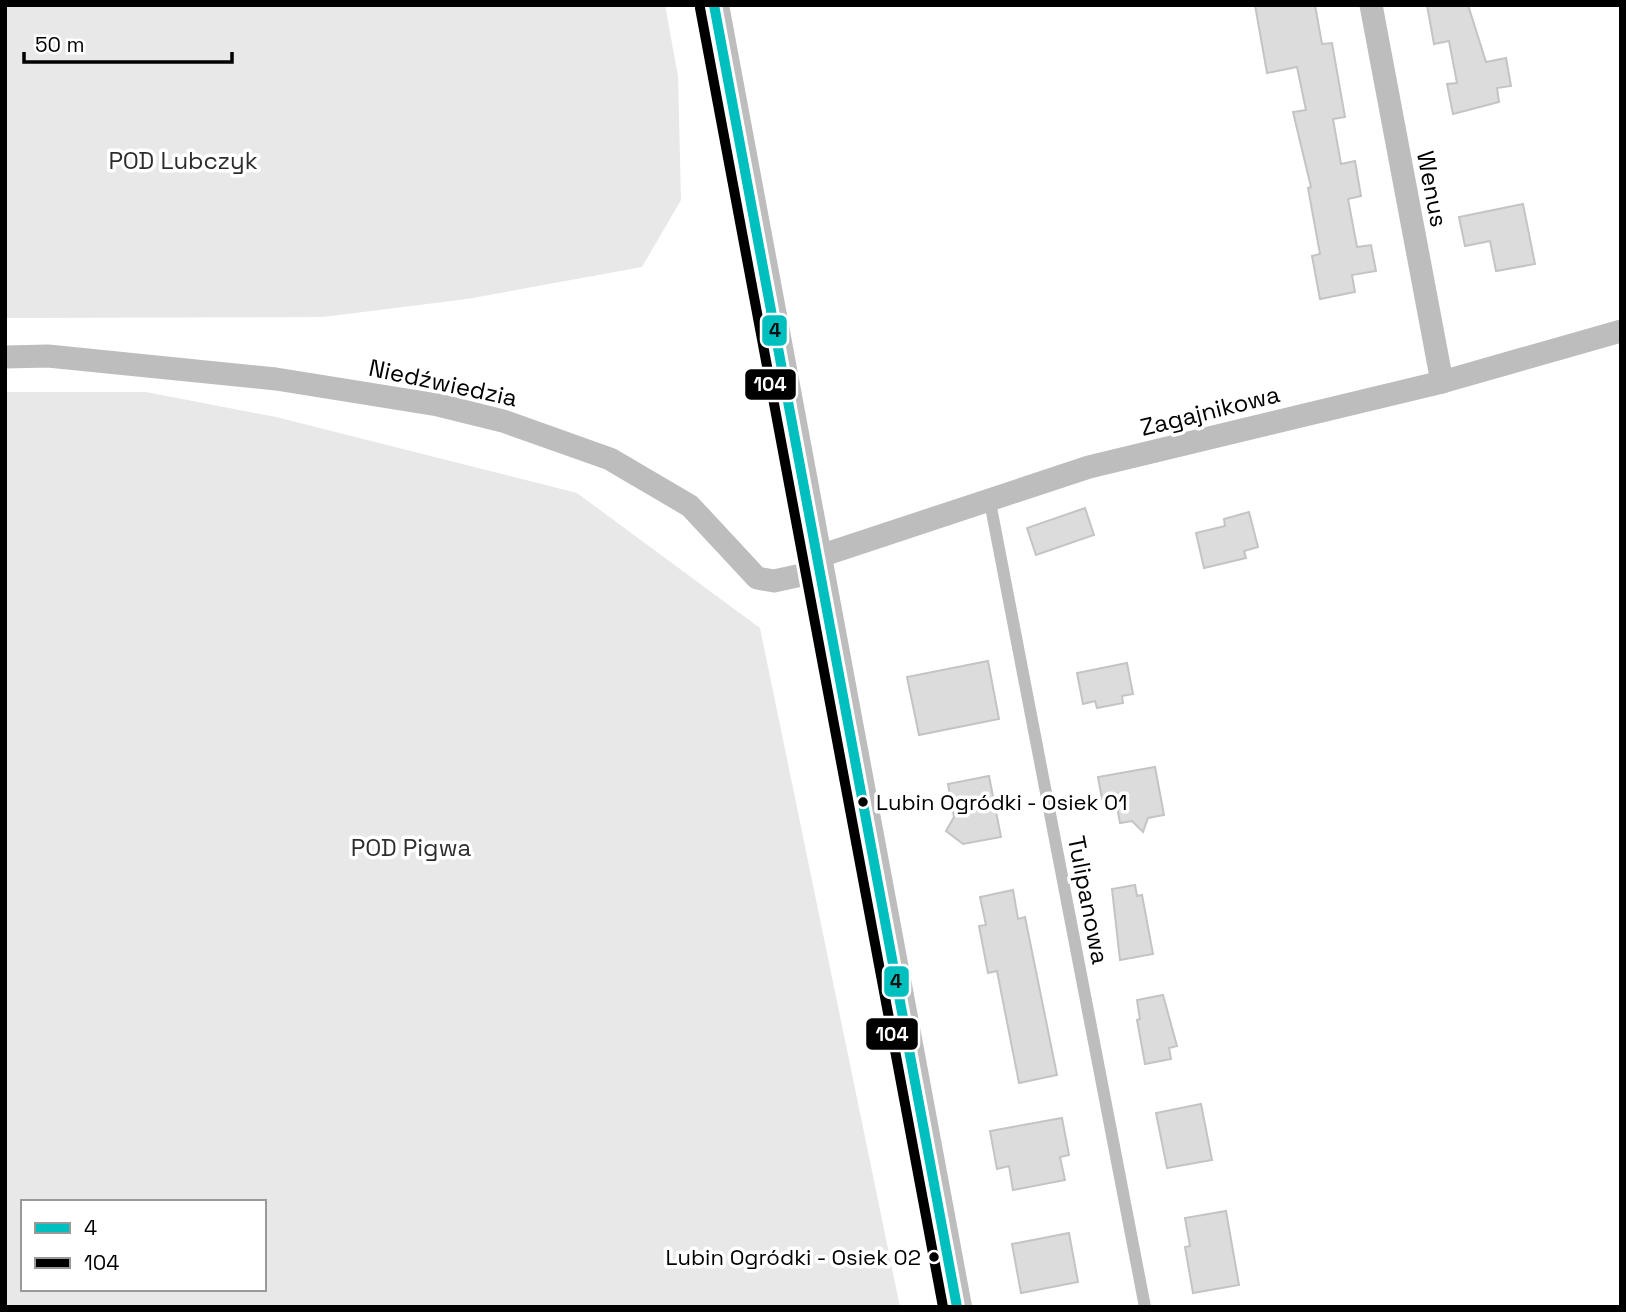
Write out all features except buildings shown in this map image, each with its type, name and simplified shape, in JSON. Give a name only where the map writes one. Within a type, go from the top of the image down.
[{"type":"street","points":[[714,5],[957,1307]]},
{"type":"street","name":"Wenus","points":[[1371,5],[1442,382]]},
{"type":"street","name":"Zagajnikowa","points":[[818,564],[1089,467],[1442,382],[1621,331]]},
{"type":"street","name":"Niedźwiedzia","points":[[5,357],[100,361],[276,379],[438,405],[503,421],[610,459],[690,506],[757,578],[774,581],[818,564]]},
{"type":"lane","name":"Tulipanowa","points":[[990,502],[1145,1307]]},
{"type":"green space","name":"POD Lubczyk","points":[[5,5],[665,5],[678,76],[681,200],[642,267],[467,299],[323,317],[5,318]]},
{"type":"green space","name":"POD Pigwa","points":[[5,392],[146,392],[276,417],[577,493],[760,628],[900,1307],[5,1307]]},
{"type":"transit line","name":"4","points":[[714,5],[957,1307]]},
{"type":"transit line","name":"104","points":[[700,8],[943,1307]]},
{"type":"place","name":"Lubin Ogródki - Osiek 01","points":[[863,802]]},
{"type":"place","name":"Lubin Ogródki - Osiek 02","points":[[934,1257]]}]
